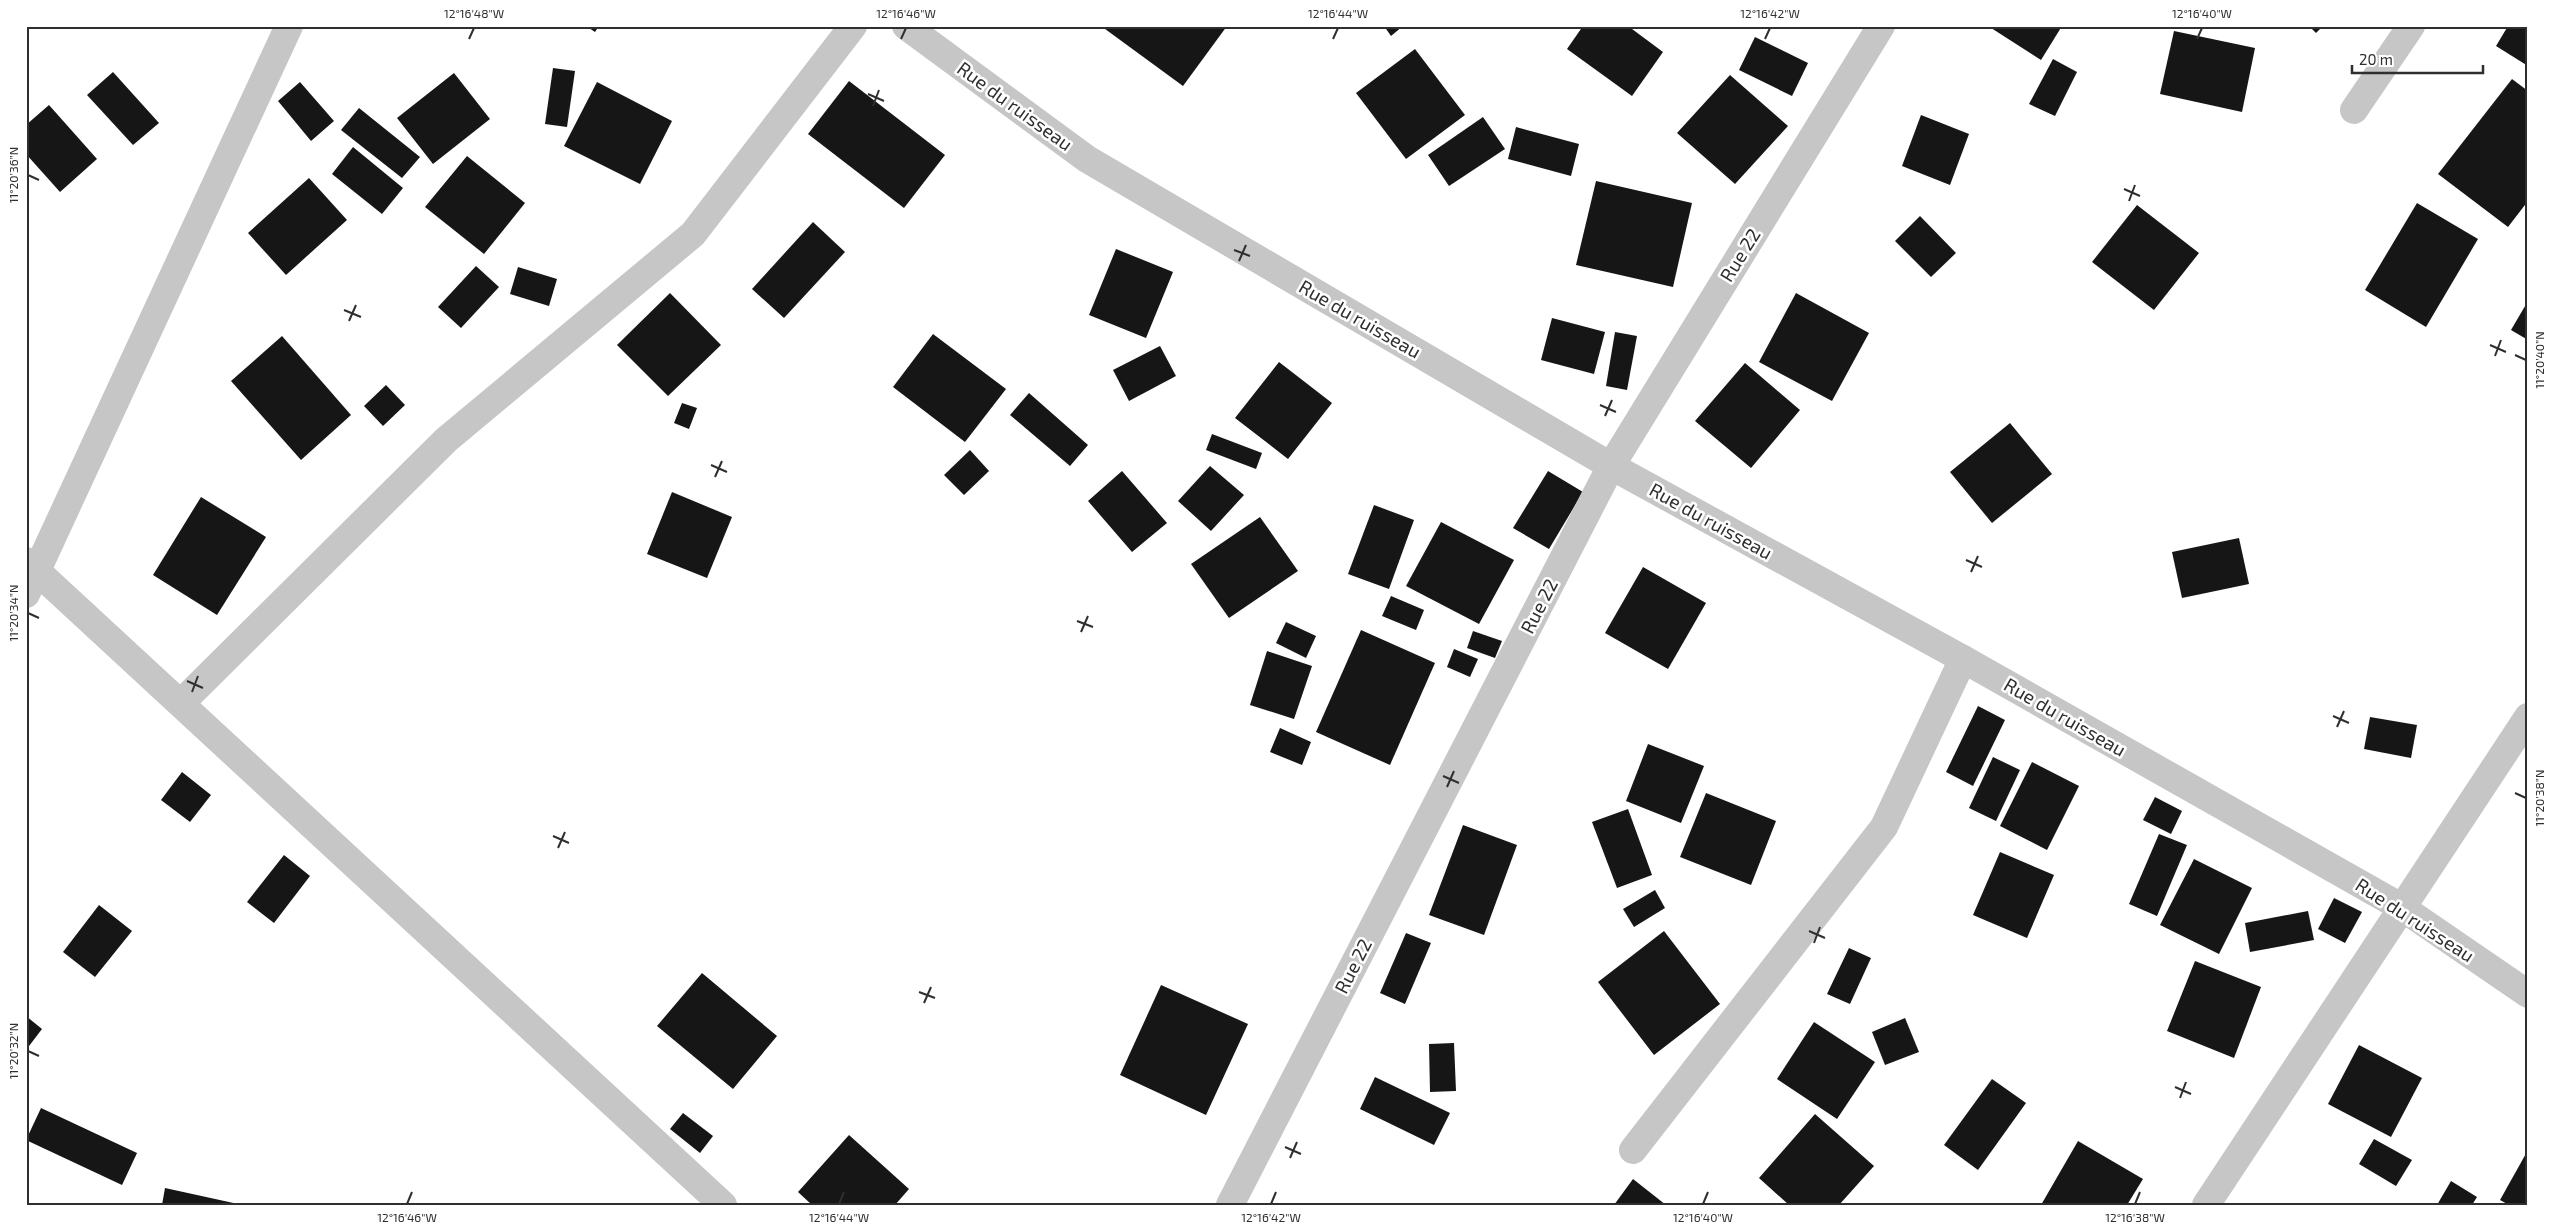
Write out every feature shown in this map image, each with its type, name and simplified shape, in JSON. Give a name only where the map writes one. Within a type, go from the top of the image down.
[{"type":"street","points":[[289,26],[30,576],[181,703],[723,1205]]},
{"type":"street","points":[[181,703],[446,440],[692,234],[853,26]]},
{"type":"street","name":"Rue du ruisseau","points":[[906,26],[1087,159],[1610,466],[1963,659],[2401,907],[2528,994]]},
{"type":"street","name":"Rue 22","points":[[1230,1205],[1610,466],[1881,26]]},
{"type":"street","points":[[2354,110],[2411,26]]},
{"type":"street","points":[[1634,1150],[1884,827],[1963,659]]},
{"type":"street","points":[[2206,1205],[2528,717]]},
{"type":"building","points":[[586,26],[599,26],[595,32]]},
{"type":"building","points":[[1101,26],[1227,26],[1183,86]]},
{"type":"building","points":[[1384,26],[1403,26],[1391,36]]},
{"type":"building","points":[[1583,26],[1628,26],[1663,52],[1632,96],[1567,49]]},
{"type":"building","points":[[1988,26],[2062,26],[2041,60]]},
{"type":"building","points":[[2309,26],[2323,26],[2316,33]]},
{"type":"building","points":[[2508,26],[2528,26],[2528,66],[2496,46]]},
{"type":"building","points":[[2174,31],[2255,48],[2242,112],[2160,94]]},
{"type":"building","points":[[1755,37],[1808,63],[1792,96],[1739,70]]},
{"type":"building","points":[[1415,49],[1465,115],[1406,159],[1356,93]]},
{"type":"building","points":[[2053,59],[2077,72],[2055,116],[2029,104]]},
{"type":"building","points":[[553,68],[575,71],[567,127],[545,124]]},
{"type":"building","points":[[113,72],[159,123],[133,145],[87,95]]},
{"type":"building","points":[[454,73],[490,119],[433,164],[397,118]]},
{"type":"building","points":[[1730,75],[1788,126],[1735,184],[1677,133]]},
{"type":"building","points":[[2512,79],[2528,91],[2528,201],[2508,227],[2438,174]]},
{"type":"building","points":[[849,81],[945,155],[904,208],[808,134]]},
{"type":"building","points":[[300,82],[334,121],[311,141],[278,101]]},
{"type":"building","points":[[597,82],[672,121],[640,184],[564,146]]},
{"type":"building","points":[[49,105],[97,159],[60,192],[26,154],[26,125]]},
{"type":"building","points":[[359,108],[420,157],[402,178],[341,130]]},
{"type":"building","points":[[1921,115],[1969,134],[1950,185],[1902,166]]},
{"type":"building","points":[[1483,117],[1505,149],[1449,186],[1428,155]]},
{"type":"building","points":[[1516,127],[1579,144],[1571,176],[1508,159]]},
{"type":"building","points":[[353,147],[403,188],[382,214],[332,174]]},
{"type":"building","points":[[467,156],[525,203],[484,254],[425,207]]},
{"type":"building","points":[[309,178],[347,220],[286,275],[248,233]]},
{"type":"building","points":[[1596,181],[1692,203],[1673,287],[1576,265]]},
{"type":"building","points":[[2417,203],[2478,239],[2426,327],[2365,290]]},
{"type":"building","points":[[2137,205],[2199,253],[2154,310],[2092,262]]},
{"type":"building","points":[[1920,216],[1956,253],[1931,277],[1895,241]]},
{"type":"building","points":[[813,222],[845,252],[784,318],[752,289]]},
{"type":"building","points":[[1116,249],[1173,272],[1146,338],[1089,315]]},
{"type":"building","points":[[476,266],[499,287],[461,328],[438,307]]},
{"type":"building","points":[[518,267],[557,279],[549,306],[510,294]]},
{"type":"building","points":[[670,293],[721,345],[668,396],[617,345]]},
{"type":"building","points":[[1796,293],[1869,333],[1832,401],[1759,362]]},
{"type":"building","points":[[2528,301],[2528,340],[2511,330]]},
{"type":"building","points":[[1552,318],[1605,332],[1594,374],[1541,360]]},
{"type":"building","points":[[1615,332],[1637,336],[1627,390],[1606,386]]},
{"type":"building","points":[[933,334],[1006,389],[965,442],[893,387]]},
{"type":"building","points":[[282,336],[351,415],[301,460],[231,381]]},
{"type":"building","points":[[1160,346],[1176,376],[1129,401],[1113,370]]},
{"type":"building","points":[[1279,362],[1332,403],[1288,459],[1235,418]]},
{"type":"building","points":[[1745,363],[1800,410],[1751,468],[1695,421]]},
{"type":"building","points":[[386,385],[405,405],[383,426],[364,406]]},
{"type":"building","points":[[1029,393],[1088,445],[1070,466],[1010,415]]},
{"type":"building","points":[[682,403],[697,408],[689,429],[674,423]]},
{"type":"building","points":[[2010,423],[2052,474],[1992,523],[1950,472]]},
{"type":"building","points":[[1212,434],[1262,453],[1256,469],[1206,450]]},
{"type":"building","points":[[970,450],[989,471],[964,495],[944,475]]},
{"type":"building","points":[[1210,466],[1244,495],[1211,531],[1178,501]]},
{"type":"building","points":[[1122,471],[1167,523],[1132,552],[1088,501]]},
{"type":"building","points":[[1548,471],[1583,492],[1549,549],[1513,528]]},
{"type":"building","points":[[672,492],[732,517],[707,578],[647,554]]},
{"type":"building","points":[[201,497],[266,537],[217,615],[153,575]]},
{"type":"building","points":[[1374,505],[1414,520],[1389,589],[1348,574]]},
{"type":"building","points":[[1260,517],[1298,571],[1229,618],[1191,564]]},
{"type":"building","points":[[1441,522],[1514,560],[1479,624],[1406,586]]},
{"type":"building","points":[[2239,538],[2249,584],[2182,598],[2172,552]]},
{"type":"building","points":[[1643,567],[1706,603],[1668,669],[1605,633]]},
{"type":"building","points":[[1391,596],[1424,610],[1416,630],[1382,616]]},
{"type":"building","points":[[1286,622],[1316,636],[1306,658],[1276,643]]},
{"type":"building","points":[[1361,630],[1435,663],[1390,765],[1316,732]]},
{"type":"building","points":[[1473,631],[1502,641],[1495,658],[1467,648]]},
{"type":"building","points":[[1454,649],[1478,659],[1470,677],[1447,667]]},
{"type":"building","points":[[1267,651],[1312,666],[1294,719],[1250,705]]},
{"type":"building","points":[[1978,706],[2005,720],[1973,786],[1946,772]]},
{"type":"building","points":[[2370,717],[2417,725],[2411,758],[2364,749]]},
{"type":"building","points":[[1280,728],[1311,742],[1302,765],[1270,752]]},
{"type":"building","points":[[1648,744],[1704,766],[1681,823],[1626,801]]},
{"type":"building","points":[[1993,757],[2020,770],[1996,821],[1969,808]]},
{"type":"building","points":[[2032,762],[2079,786],[2047,850],[2000,826]]},
{"type":"building","points":[[182,772],[211,795],[190,822],[161,800]]},
{"type":"building","points":[[1706,793],[1776,821],[1751,885],[1680,857]]},
{"type":"building","points":[[2155,797],[2182,811],[2171,834],[2143,820]]},
{"type":"building","points":[[1628,809],[1652,875],[1617,888],[1592,822]]},
{"type":"building","points":[[1463,825],[1517,845],[1484,935],[1429,915]]},
{"type":"building","points":[[2159,834],[2187,845],[2157,916],[2129,904]]},
{"type":"building","points":[[2000,852],[2054,875],[2027,938],[1973,915]]},
{"type":"building","points":[[284,855],[310,876],[274,923],[247,902]]},
{"type":"building","points":[[2194,859],[2252,888],[2219,954],[2160,925]]},
{"type":"building","points":[[1655,890],[1665,908],[1634,927],[1623,909]]},
{"type":"building","points":[[2334,898],[2362,912],[2345,943],[2318,929]]},
{"type":"building","points":[[99,905],[132,931],[95,977],[63,952]]},
{"type":"building","points":[[2308,911],[2314,940],[2250,952],[2245,923]]},
{"type":"building","points":[[1664,931],[1720,1004],[1654,1055],[1598,982]]},
{"type":"building","points":[[1406,933],[1431,943],[1405,1004],[1380,993]]},
{"type":"building","points":[[1849,948],[1871,958],[1850,1004],[1827,994]]},
{"type":"building","points":[[2195,961],[2261,987],[2234,1058],[2167,1031]]},
{"type":"building","points":[[702,973],[777,1036],[733,1089],[657,1026]]},
{"type":"building","points":[[1161,985],[1248,1024],[1206,1115],[1120,1075]]},
{"type":"building","points":[[26,1016],[42,1029],[26,1050]]},
{"type":"building","points":[[1905,1018],[1919,1052],[1885,1065],[1872,1032]]},
{"type":"building","points":[[1814,1022],[1875,1062],[1837,1119],[1777,1079]]},
{"type":"building","points":[[1454,1043],[1456,1091],[1430,1092],[1429,1044]]},
{"type":"building","points":[[2359,1045],[2422,1078],[2391,1137],[2328,1104]]},
{"type":"building","points":[[1375,1077],[1450,1113],[1434,1145],[1360,1109]]},
{"type":"building","points":[[1992,1079],[2026,1103],[1978,1170],[1944,1145]]},
{"type":"building","points":[[41,1108],[137,1153],[122,1185],[26,1140]]},
{"type":"building","points":[[683,1113],[713,1136],[700,1153],[670,1129]]},
{"type":"building","points":[[1815,1114],[1874,1166],[1839,1205],[1789,1205],[1759,1178]]},
{"type":"building","points":[[849,1135],[909,1189],[895,1205],[812,1205],[798,1192]]},
{"type":"building","points":[[2374,1139],[2412,1160],[2396,1186],[2359,1164]]},
{"type":"building","points":[[2078,1141],[2143,1179],[2127,1205],[2041,1205]]},
{"type":"building","points":[[2528,1150],[2528,1205],[2509,1205],[2500,1200]]},
{"type":"building","points":[[1633,1179],[1666,1205],[1614,1205]]},
{"type":"building","points":[[2451,1181],[2477,1197],[2472,1205],[2437,1205]]},
{"type":"building","points":[[165,1188],[238,1204],[238,1205],[162,1205]]}]
